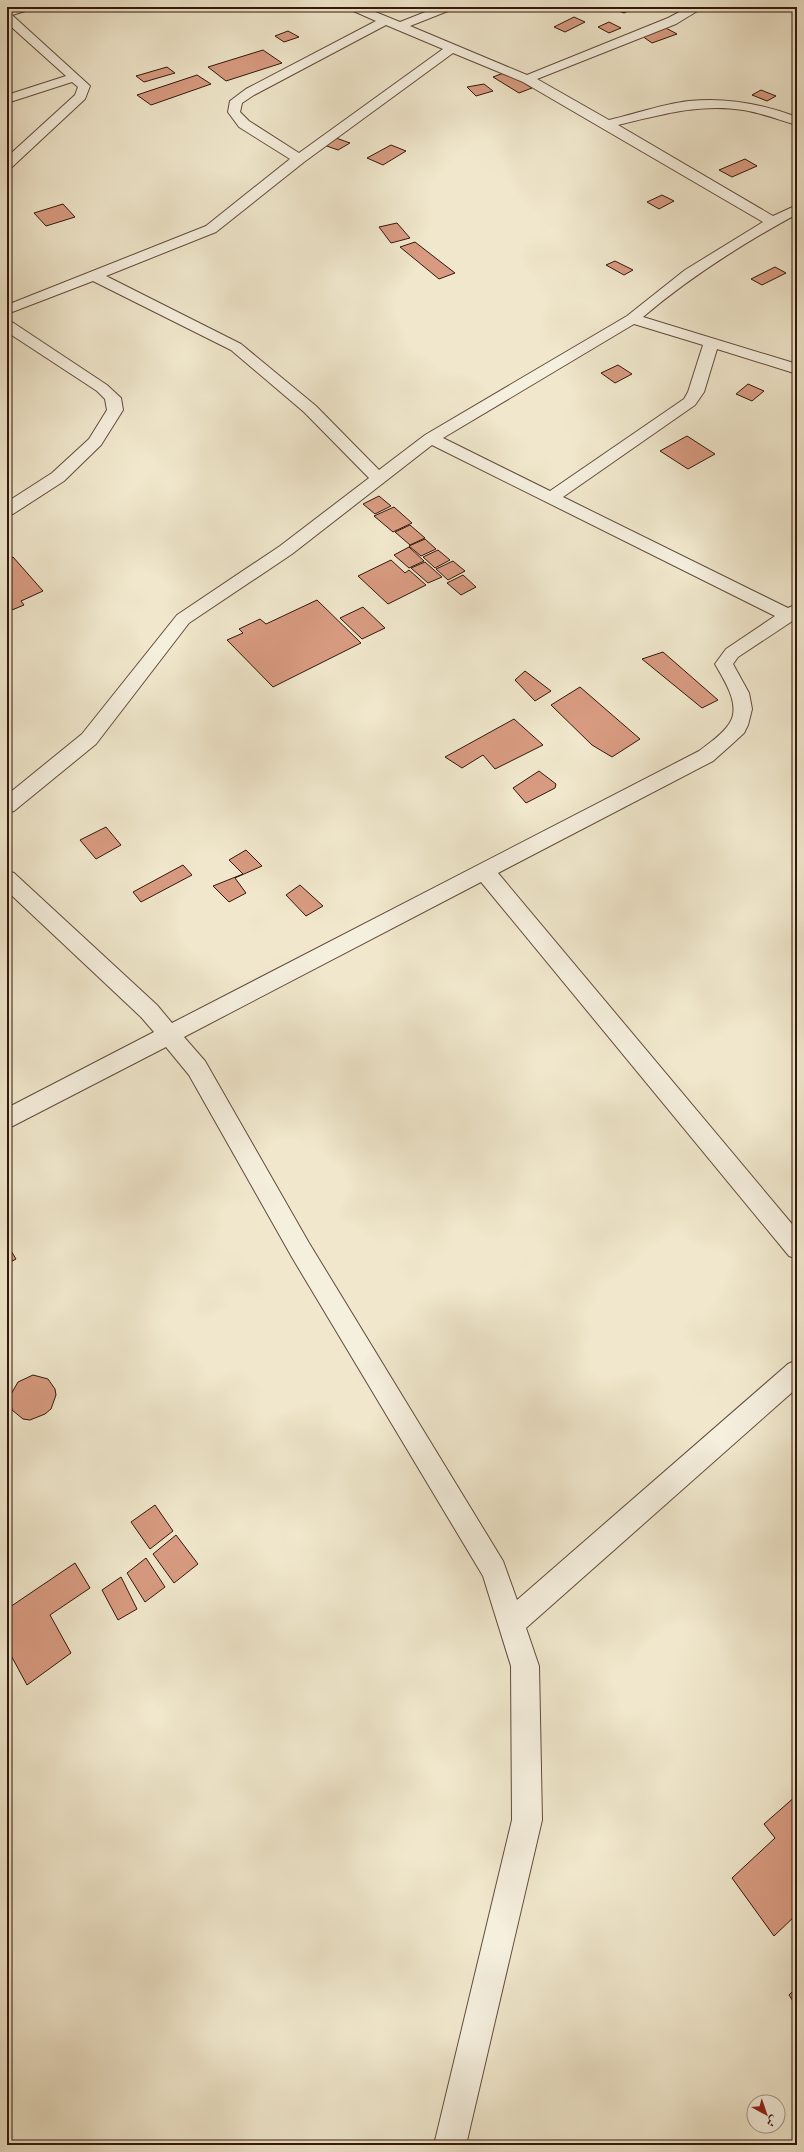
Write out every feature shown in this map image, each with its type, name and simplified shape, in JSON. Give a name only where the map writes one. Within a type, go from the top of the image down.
[{"type":"street","points":[[7,13],[28,7]]},
{"type":"street","points":[[353,7],[453,47],[527,79],[608,124],[772,222]]},
{"type":"street","points":[[400,26],[449,7]]},
{"type":"street","points":[[527,79],[672,21],[698,7]]},
{"type":"street","points":[[7,17],[73,78],[84,86],[81,96],[7,164]]},
{"type":"street","points":[[299,159],[244,124],[234,112],[236,101],[250,92],[387,20]]},
{"type":"street","points":[[7,310],[211,229],[299,159],[453,47]]},
{"type":"street","points":[[7,99],[73,78]]},
{"type":"street","points":[[608,124],[689,105],[720,104],[773,112],[797,121]]},
{"type":"street","points":[[7,806],[89,739],[183,619],[286,550],[431,438],[632,319],[654,299],[695,269],[772,222],[797,209]]},
{"type":"street","points":[[93,275],[236,346],[310,409],[379,479]]},
{"type":"street","points":[[632,319],[797,369]]},
{"type":"street","points":[[7,325],[102,388],[113,398],[115,410],[95,442],[58,478],[7,510]]},
{"type":"street","points":[[551,498],[690,402],[696,392],[711,343]]},
{"type":"street","points":[[431,438],[551,498],[793,613]]},
{"type":"street","points":[[7,1119],[706,756],[739,725],[743,705],[737,686],[724,664],[732,653],[793,613]]},
{"type":"street","points":[[485,872],[797,1248]]},
{"type":"street","points":[[7,879],[149,1011],[197,1068],[301,1251],[494,1570],[525,1666],[527,1820],[450,2145]]},
{"type":"street","points":[[512,1623],[797,1372]]},
{"type":"building","points":[[120,7],[139,7],[124,11]]},
{"type":"building","points":[[649,7],[666,7],[667,8],[658,11]]},
{"type":"building","points":[[611,8],[634,8],[624,13]]},
{"type":"building","points":[[574,17],[585,22],[565,32],[554,27]]},
{"type":"building","points":[[609,22],[621,28],[609,33],[598,27]]},
{"type":"building","points":[[666,28],[677,34],[652,43],[642,36]]},
{"type":"building","points":[[288,31],[299,37],[284,42],[275,36]]},
{"type":"building","points":[[263,50],[282,63],[226,81],[208,67]]},
{"type":"building","points":[[167,67],[175,73],[144,82],[136,76]]},
{"type":"building","points":[[506,72],[532,88],[519,93],[493,77]]},
{"type":"building","points":[[197,75],[211,84],[151,105],[137,95]]},
{"type":"building","points":[[484,84],[493,91],[476,96],[467,87]]},
{"type":"building","points":[[761,90],[776,96],[767,101],[752,95]]},
{"type":"building","points":[[336,138],[350,143],[338,150],[324,145]]},
{"type":"building","points":[[391,145],[406,151],[383,165],[367,158]]},
{"type":"building","points":[[745,159],[757,166],[732,177],[719,170]]},
{"type":"building","points":[[662,195],[674,201],[659,209],[647,202]]},
{"type":"building","points":[[63,204],[75,217],[46,226],[34,213]]},
{"type":"building","points":[[397,223],[410,238],[391,243],[379,227]]},
{"type":"building","points":[[415,242],[455,273],[439,279],[400,247]]},
{"type":"building","points":[[615,261],[633,270],[624,275],[606,265]]},
{"type":"building","points":[[775,267],[786,273],[762,285],[751,279]]},
{"type":"building","points":[[618,365],[632,374],[615,383],[601,373]]},
{"type":"building","points":[[748,384],[764,391],[752,401],[736,394]]},
{"type":"building","points":[[687,436],[715,454],[688,469],[660,451]]},
{"type":"building","points":[[379,496],[391,506],[375,514],[363,504]]},
{"type":"building","points":[[394,507],[412,523],[393,532],[374,516]]},
{"type":"building","points":[[410,525],[425,538],[410,545],[395,532]]},
{"type":"building","points":[[425,539],[436,549],[421,556],[409,546]]},
{"type":"building","points":[[409,547],[424,561],[409,568],[394,555]]},
{"type":"building","points":[[438,550],[450,560],[435,568],[423,557]]},
{"type":"building","points":[[13,557],[43,591],[21,601],[24,605],[12,610],[7,605],[7,560]]},
{"type":"building","points":[[391,560],[405,573],[409,570],[426,585],[388,604],[358,576]]},
{"type":"building","points":[[453,561],[465,571],[448,580],[436,569]]},
{"type":"building","points":[[425,562],[442,577],[428,583],[411,568]]},
{"type":"building","points":[[463,575],[476,587],[461,595],[447,583]]},
{"type":"building","points":[[317,600],[361,643],[273,687],[227,640],[243,633],[239,629],[260,619],[266,624]]},
{"type":"building","points":[[363,607],[385,628],[362,639],[340,618]]},
{"type":"building","points":[[663,652],[718,700],[702,708],[642,659]]},
{"type":"building","points":[[525,671],[551,691],[535,701],[515,680]]},
{"type":"building","points":[[580,687],[640,739],[612,757],[592,745],[551,705]]},
{"type":"building","points":[[514,719],[543,745],[495,769],[483,755],[462,768],[445,757]]},
{"type":"building","points":[[539,771],[556,784],[555,788],[526,803],[513,788]]},
{"type":"building","points":[[106,827],[121,845],[96,859],[80,840]]},
{"type":"building","points":[[246,850],[262,866],[235,878],[246,893],[229,902],[213,886],[243,874],[229,860]]},
{"type":"building","points":[[183,865],[192,875],[141,902],[133,892]]},
{"type":"building","points":[[300,885],[323,906],[306,916],[286,895]]},
{"type":"building","points":[[7,1244],[16,1259],[7,1264]]},
{"type":"building","points":[[33,1375],[48,1379],[55,1389],[56,1395],[51,1409],[45,1414],[30,1420],[23,1419],[12,1410],[10,1396],[18,1382]]},
{"type":"building","points":[[155,1505],[173,1531],[150,1549],[131,1522]]},
{"type":"building","points":[[176,1535],[198,1564],[174,1583],[153,1554]]},
{"type":"building","points":[[146,1558],[165,1587],[145,1602],[127,1573]]},
{"type":"building","points":[[75,1563],[90,1588],[50,1615],[71,1653],[27,1685],[7,1648],[7,1609]]},
{"type":"building","points":[[121,1577],[137,1609],[118,1620],[102,1590]]},
{"type":"building","points":[[797,1795],[797,1914],[774,1936],[732,1878],[775,1838],[764,1824]]},
{"type":"building","points":[[797,1987],[797,2007],[789,1995]]}]
